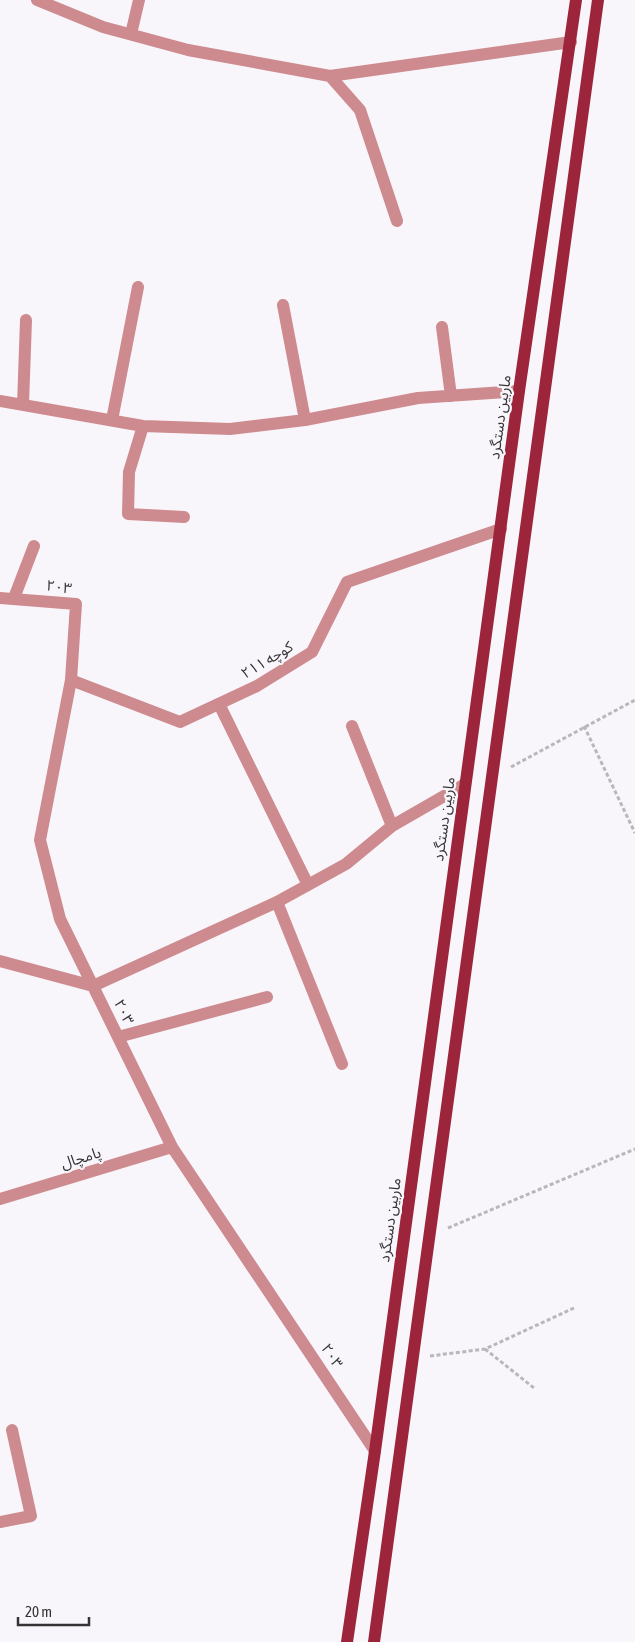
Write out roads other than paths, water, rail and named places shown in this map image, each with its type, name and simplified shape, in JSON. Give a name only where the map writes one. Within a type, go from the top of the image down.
[{"type":"main road","name":"ماربین دستگرد","points":[[347,1642],[375,1451],[519,392],[576,0]]},
{"type":"main road","points":[[376,1639],[412,1358],[598,0]]},
{"type":"main road","points":[[557,139],[579,141]]},
{"type":"street","points":[[38,0],[103,27],[188,50],[330,76],[571,42]]},
{"type":"street","points":[[131,34],[138,0]]},
{"type":"street","points":[[330,76],[360,110],[397,221]]},
{"type":"street","points":[[112,420],[138,287]]},
{"type":"street","points":[[283,305],[305,420]]},
{"type":"street","points":[[23,405],[26,320]]},
{"type":"street","points":[[442,327],[451,396]]},
{"type":"street","points":[[0,401],[143,426],[230,429],[305,420],[418,398],[519,392]]},
{"type":"street","points":[[143,426],[129,472],[128,514],[184,517]]},
{"type":"street","name":"کوچه ۲۱۱","points":[[71,680],[180,722],[257,686],[312,652],[348,582],[501,529]]},
{"type":"street","points":[[14,598],[34,546]]},
{"type":"street","name":"۲۰۳","points":[[0,598],[76,604],[71,680],[40,840],[60,918],[172,1147],[375,1451]]},
{"type":"street","points":[[219,704],[308,884]]},
{"type":"street","points":[[352,726],[392,826]]},
{"type":"street","points":[[0,961],[93,986],[277,902],[346,864],[392,826],[465,784]]},
{"type":"street","points":[[277,902],[342,1064]]},
{"type":"street","points":[[118,1037],[267,997]]},
{"type":"street","name":"پامچال","points":[[0,1199],[172,1147]]},
{"type":"street","points":[[0,1522],[32,1516],[12,1430]]}]
